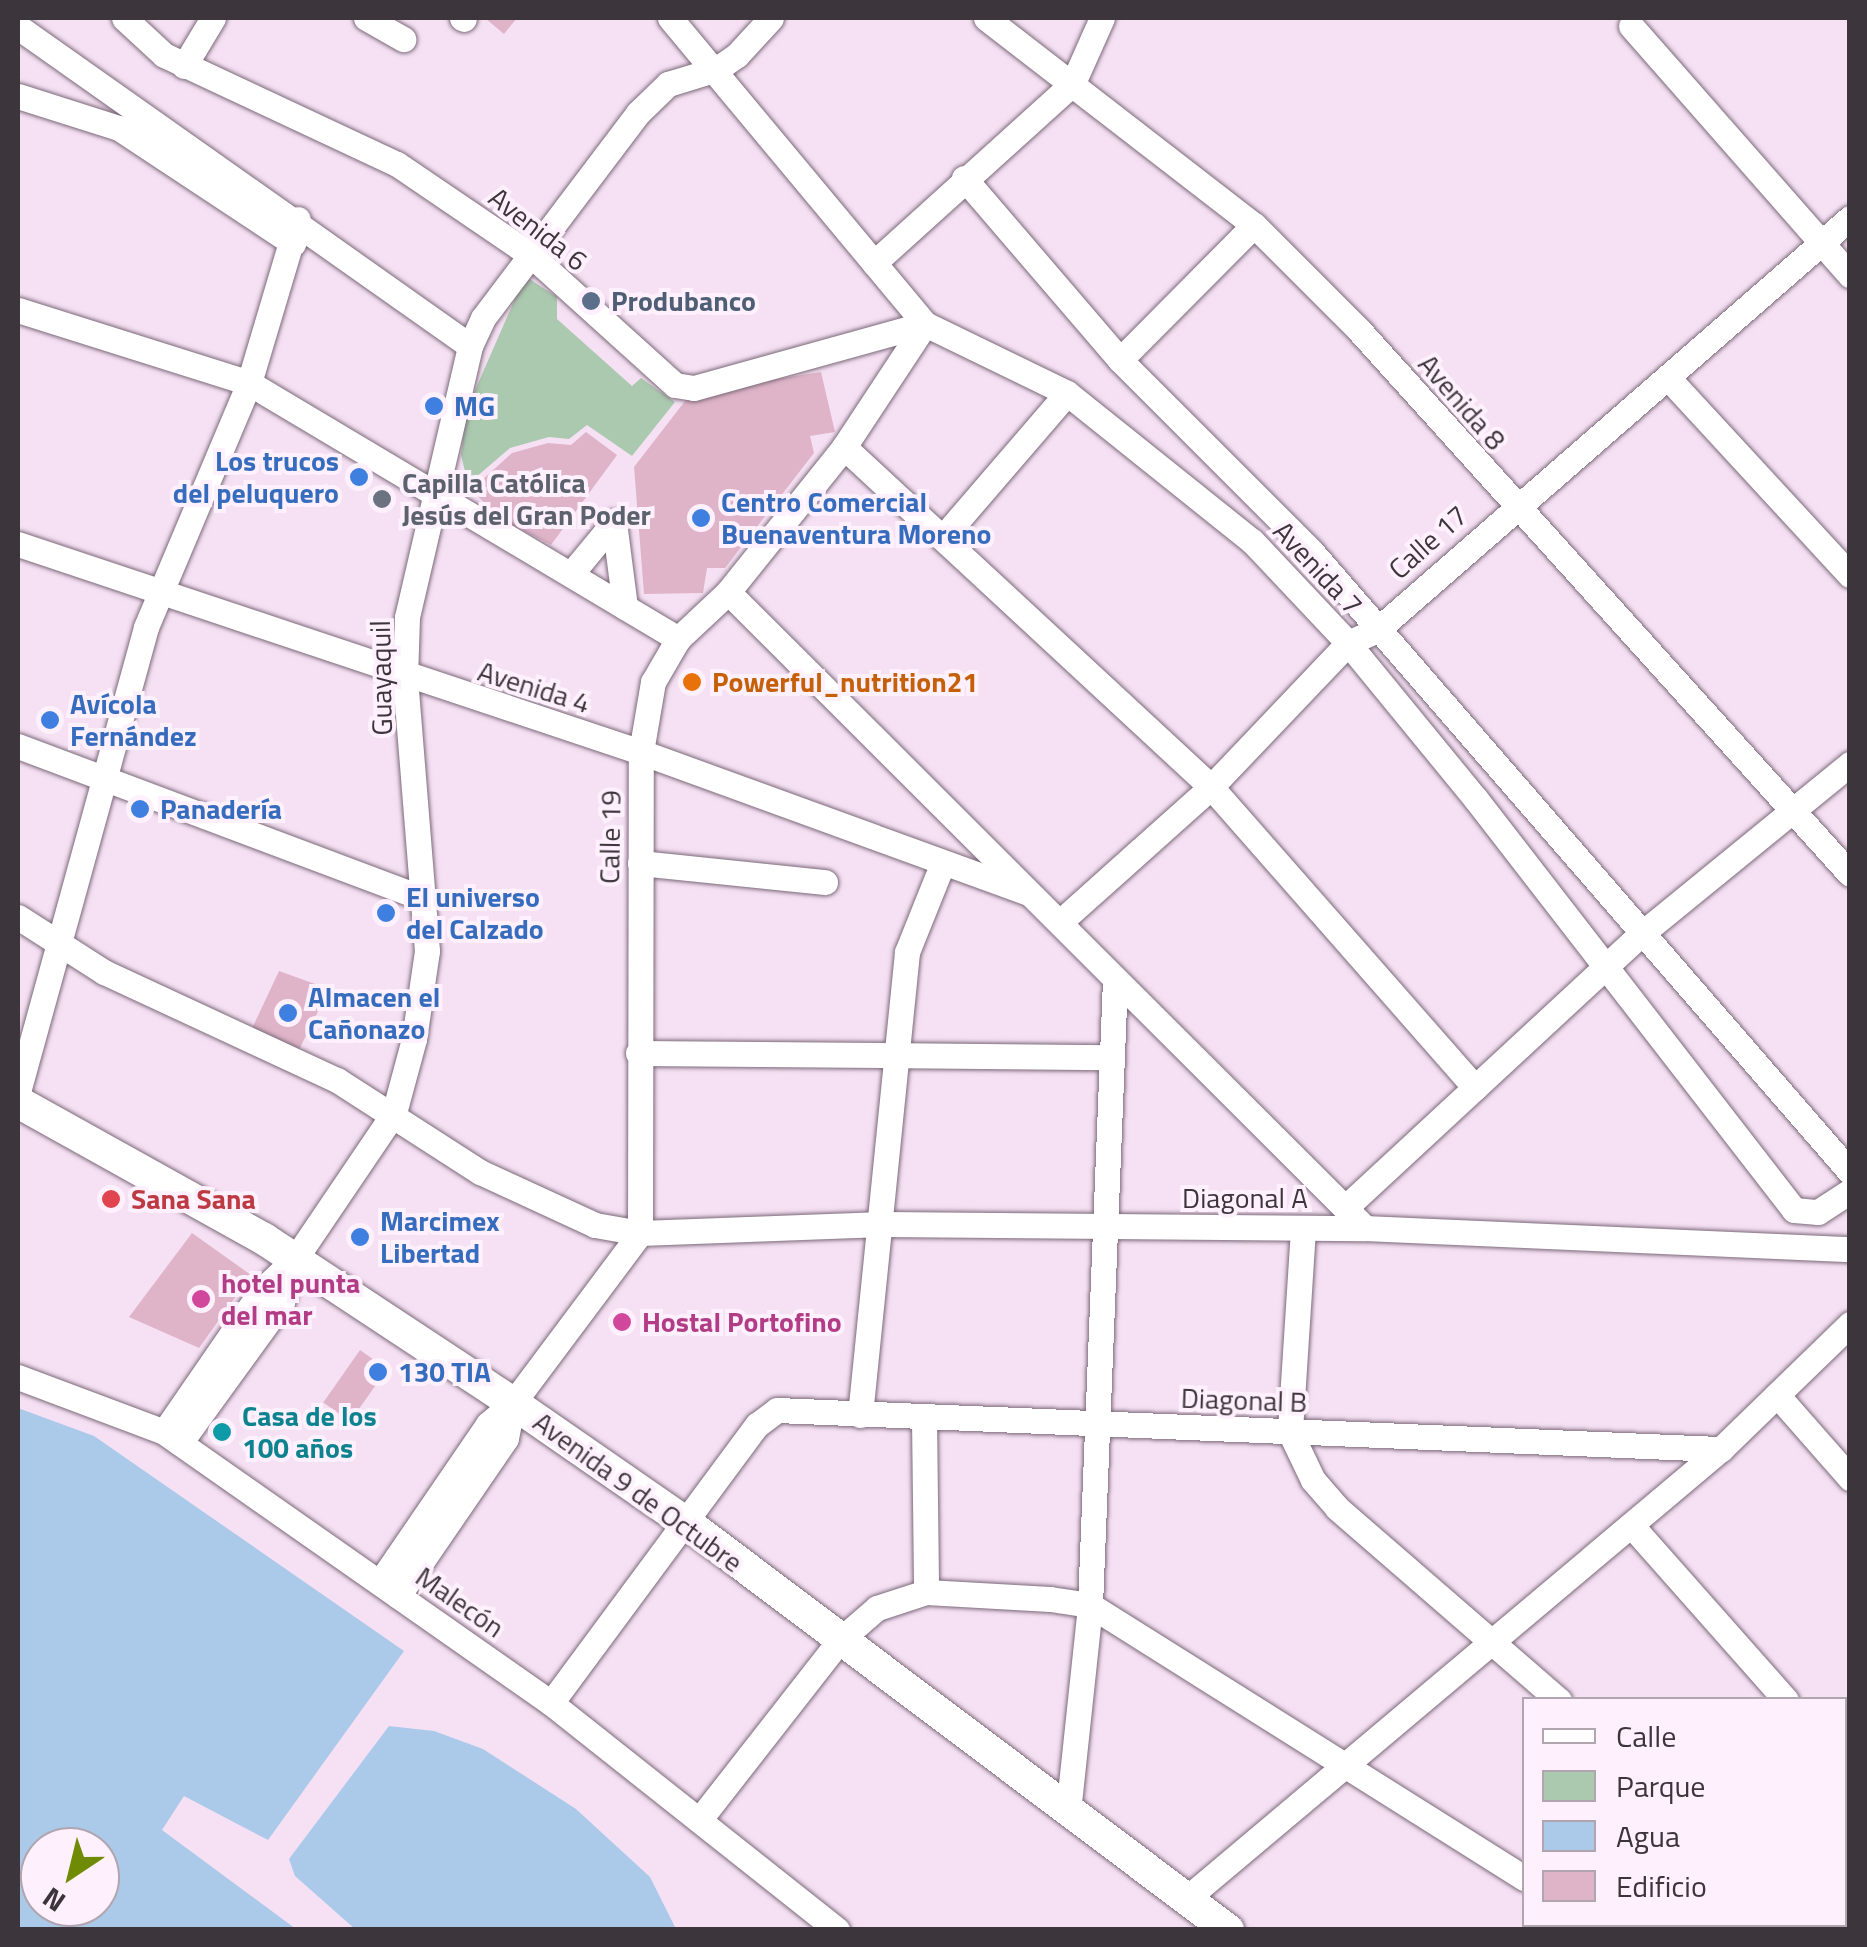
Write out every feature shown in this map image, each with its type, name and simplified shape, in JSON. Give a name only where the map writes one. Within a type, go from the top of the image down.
[{"type":"main road","name":"Avenida 9 de Octubre","points":[[18,1102],[295,1259],[517,1395],[1228,1930]]},
{"type":"street","name":"Avenida 6","points":[[124,18],[152,46],[184,66],[398,164],[531,255],[675,385],[694,388],[925,324]]},
{"type":"street","points":[[184,66],[213,18]]},
{"type":"street","points":[[366,18],[403,40]]},
{"type":"street","name":"Avenida 7","points":[[670,18],[717,69],[925,324],[1068,393],[1241,530],[1348,643],[1794,1210]]},
{"type":"street","name":"Guayaquil","points":[[172,1437],[262,1290],[295,1259],[394,1112],[414,1039],[426,951],[405,678],[407,617],[470,346],[531,255],[638,113],[682,76],[717,69],[752,44],[771,18]]},
{"type":"street","name":"Avenida 8","points":[[986,18],[1254,225],[1358,329],[1513,506],[1850,874]]},
{"type":"street","points":[[874,262],[1072,83],[1102,18]]},
{"type":"street","points":[[1631,26],[1850,275]]},
{"type":"street","points":[[18,27],[296,231],[470,346]]},
{"type":"street","points":[[18,96],[118,128],[296,231]]},
{"type":"street","name":"Avenida 7","points":[[964,178],[1120,360],[1311,552],[1850,1172]]},
{"type":"street","name":"Calle 17","points":[[1060,922],[1211,788],[1348,643],[1376,630],[1513,506],[1669,379],[1850,218]]},
{"type":"street","points":[[1120,360],[1254,225]]},
{"type":"street","points":[[18,1092],[62,948],[158,595],[249,383],[296,231]]},
{"type":"street","points":[[18,310],[249,383],[678,639]]},
{"type":"street","name":"Calle 19","points":[[640,1233],[642,752],[653,682],[678,639],[728,592],[844,446],[925,324]]},
{"type":"street","points":[[1669,379],[1850,575]]},
{"type":"street","points":[[946,534],[1068,393]]},
{"type":"street","points":[[844,446],[946,534],[1211,788],[1474,1088]]},
{"type":"street","points":[[571,574],[614,522],[625,606]]},
{"type":"street","name":"Avenida 4","points":[[18,544],[405,678],[642,752],[942,865],[1029,893]]},
{"type":"street","points":[[728,592],[1365,1228]]},
{"type":"street","points":[[18,746],[424,899]]},
{"type":"street","points":[[1346,1207],[1640,935],[1850,764]]},
{"type":"street","points":[[640,863],[825,882]]},
{"type":"street","points":[[860,1415],[883,1224],[906,952],[942,865]]},
{"type":"street","name":"Diagonal A","points":[[18,917],[62,948],[394,1112],[480,1172],[553,1209],[640,1233],[883,1224],[1365,1228],[1850,1250]]},
{"type":"street","points":[[1068,1812],[1090,1605],[1115,982]]},
{"type":"street","points":[[638,1053],[1111,1057]]},
{"type":"street","points":[[1799,1247],[1794,1210],[1818,1212],[1850,1191]]},
{"type":"street","points":[[1303,1229],[1290,1432],[1314,1480],[1337,1508],[1555,1697]]},
{"type":"street","points":[[389,1589],[506,1438],[517,1395],[640,1233]]},
{"type":"street","points":[[1186,1899],[1721,1449],[1850,1324]]},
{"type":"street","name":"Malecón","points":[[18,1377],[172,1437],[551,1703],[836,1930]]},
{"type":"street","points":[[1776,1395],[1850,1478]]},
{"type":"street","name":"Diagonal B","points":[[688,1524],[766,1415],[860,1415],[1721,1449]]},
{"type":"street","points":[[924,1418],[926,1592]]},
{"type":"street","points":[[551,1703],[688,1524]]},
{"type":"street","points":[[1631,1526],[1783,1697]]},
{"type":"street","points":[[700,1819],[840,1640],[877,1608],[926,1592],[1090,1605],[1522,1877]]},
{"type":"green space","points":[[525,276],[557,297],[557,319],[632,386],[641,378],[675,402],[632,456],[587,425],[569,439],[549,437],[510,448],[468,484],[461,455],[466,411]]},
{"type":"water","points":[[18,1408],[94,1436],[404,1651],[268,1840],[184,1796],[162,1830],[296,1929],[18,1929]]},
{"type":"water","points":[[389,1726],[434,1731],[483,1749],[576,1809],[650,1877],[676,1929],[355,1929],[295,1876],[289,1859]]},
{"type":"building","points":[[485,18],[517,18],[504,34]]},
{"type":"building","name":"Centro Comercial Buenaventura Moreno","points":[[821,372],[835,432],[810,436],[814,453],[725,568],[707,568],[703,593],[644,594],[634,467],[692,392]]},
{"type":"building","points":[[586,432],[617,455],[551,545],[503,520],[471,490],[512,453],[548,443],[571,445]]},
{"type":"building","name":"Almacen el Cañonazo","points":[[279,971],[329,989],[297,1054],[248,1037]]},
{"type":"building","points":[[192,1233],[251,1275],[199,1348],[129,1317]]},
{"type":"building","points":[[360,1350],[387,1369],[350,1421],[323,1402]]},
{"type":"place","name":"Produbanco","points":[[591,301]]},
{"type":"place","name":"MG","points":[[434,406]]},
{"type":"place","name":"Los trucos del peluquero","points":[[359,477]]},
{"type":"place","name":"Capilla Católica Jesús del Gran Poder","points":[[382,499]]},
{"type":"place","name":"Centro Comercial Buenaventura Moreno","points":[[701,518]]},
{"type":"place","name":"Powerful_nutrition21","points":[[692,682]]},
{"type":"place","name":"Avícola Fernández","points":[[50,720]]},
{"type":"place","name":"Panadería","points":[[140,809]]},
{"type":"place","name":"El universo del Calzado","points":[[386,913]]},
{"type":"place","name":"Almacen el Cañonazo","points":[[288,1013]]},
{"type":"place","name":"Sana Sana","points":[[111,1199]]},
{"type":"place","name":"Marcimex Libertad","points":[[360,1237]]},
{"type":"place","name":"hotel punta del mar","points":[[201,1299]]},
{"type":"place","name":"Hostal Portofino","points":[[622,1322]]},
{"type":"place","name":"130 TIA","points":[[378,1372]]},
{"type":"place","name":"Casa de los 100 años","points":[[222,1432]]}]
